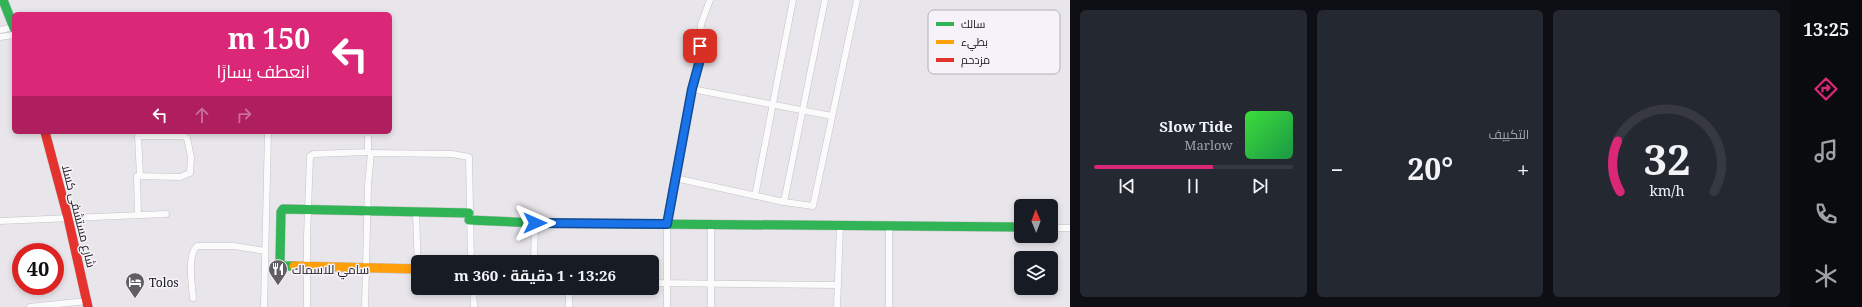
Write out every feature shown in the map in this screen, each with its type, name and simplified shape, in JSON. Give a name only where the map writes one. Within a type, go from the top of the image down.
[{"type":"street","points":[[3,0],[12,22]]},
{"type":"street","points":[[667,307],[667,224],[692,89],[701,56],[701,24],[710,0]]},
{"type":"street","points":[[755,196],[793,0]]},
{"type":"street","points":[[784,202],[825,0]]},
{"type":"street","points":[[675,178],[784,202],[813,206],[857,0]]},
{"type":"street","points":[[0,30],[12,27]]},
{"type":"street","points":[[0,38],[12,35]]},
{"type":"street","points":[[692,89],[832,116]]},
{"type":"street","name":"شارع مستشفى كسلا","points":[[46,134],[68,218],[86,305]]},
{"type":"street","points":[[264,307],[268,134]]},
{"type":"street","points":[[137,176],[180,177],[190,173],[191,157],[187,138],[183,136],[138,136],[140,169],[140,176],[137,176],[138,215]]},
{"type":"street","points":[[365,307],[370,153],[368,138]]},
{"type":"street","points":[[307,307],[310,156],[314,154],[452,154],[469,157],[471,255]]},
{"type":"street","points":[[411,269],[282,266],[280,262],[281,212],[284,209],[416,213],[469,216],[535,223],[711,223],[1014,228]]},
{"type":"street","points":[[416,213],[418,255]]},
{"type":"street","points":[[0,221],[166,214]]},
{"type":"street","points":[[534,255],[535,223]]},
{"type":"street","points":[[711,223],[711,307]]},
{"type":"street","points":[[837,307],[840,225]]},
{"type":"street","points":[[889,226],[889,307]]},
{"type":"street","points":[[1058,228],[1070,228]]},
{"type":"street","points":[[193,298],[191,261],[193,250],[197,246],[234,246],[265,251]]},
{"type":"street","points":[[659,283],[838,285]]},
{"type":"street","points":[[473,295],[474,307]]},
{"type":"street","points":[[569,295],[569,307]]},
{"type":"street","points":[[30,307],[86,305]]},
{"type":"traffic: fast","points":[[3,0],[12,23]]},
{"type":"traffic: fast","points":[[294,266],[283,266],[280,262],[281,212],[283,209],[469,213]]},
{"type":"traffic: fast","points":[[469,220],[535,223],[1014,227]]},
{"type":"traffic: slow","points":[[294,266],[411,269]]},
{"type":"traffic: jam","points":[[46,134],[68,218],[88,307]]},
{"type":"place","name":"سامي للاسماك","points":[[278,286]]},
{"type":"place","name":"Tolos","points":[[135,299]]},
{"type":"route","points":[[535,223],[667,224],[673,185],[692,89],[701,56],[700,46]]}]
